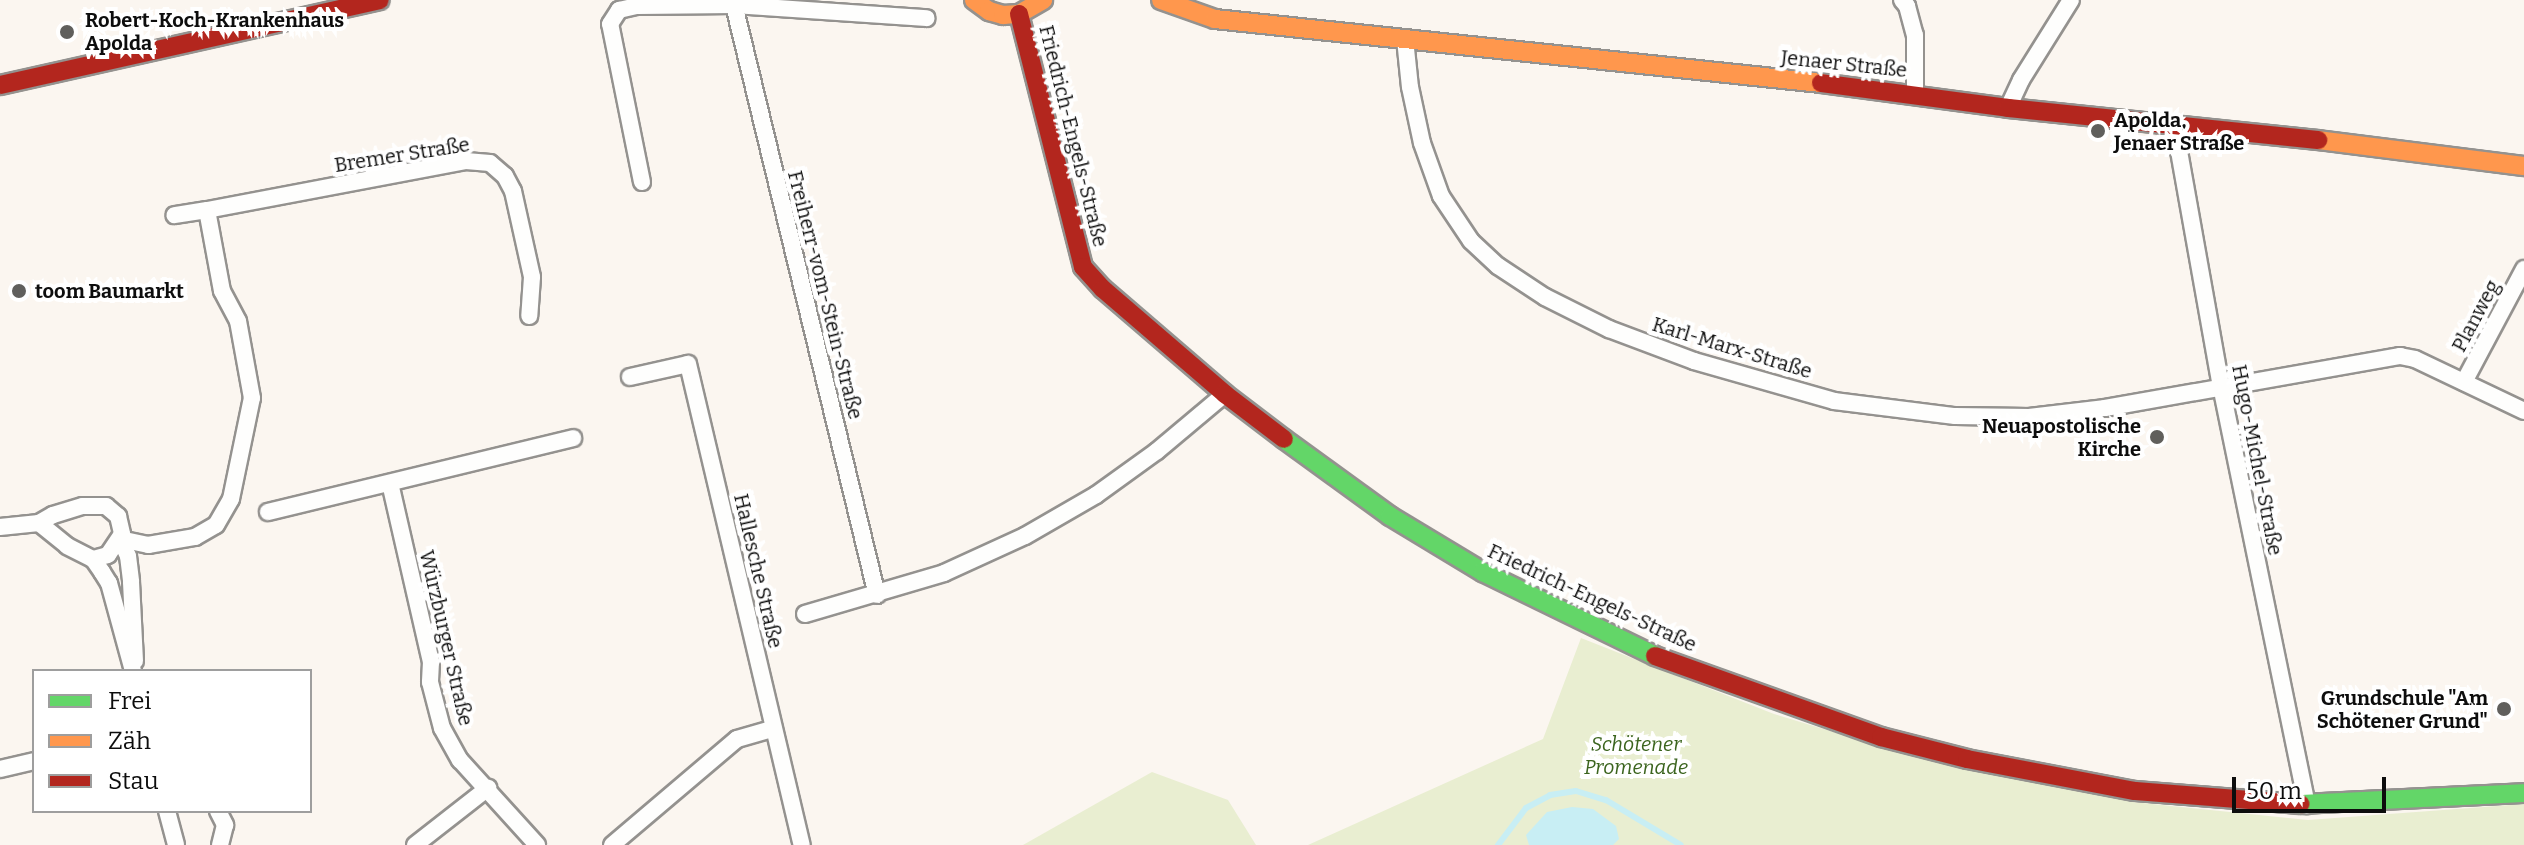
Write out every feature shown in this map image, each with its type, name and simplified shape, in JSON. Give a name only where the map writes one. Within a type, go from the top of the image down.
[{"type":"street","points":[[0,85],[380,0]]},
{"type":"street","points":[[974,0],[989,11],[1019,14],[1043,0]]},
{"type":"street","name":"Jenaer Straße","points":[[1161,0],[1215,19],[1915,93],[2008,108],[2433,152],[2524,166]]},
{"type":"street","points":[[1902,0],[1907,6],[1915,35],[1915,93]]},
{"type":"street","points":[[2008,108],[2021,80],[2071,0]]},
{"type":"street","points":[[642,182],[610,24],[619,10],[637,6],[734,5],[927,18]]},
{"type":"street","name":"Freiherr-vom-Stein-Straße","points":[[734,5],[877,595]]},
{"type":"street","name":"Friedrich-Engels-Straße","points":[[1019,14],[1083,267],[1103,289],[1225,394],[1390,516],[1483,572],[1647,653],[1774,702],[1881,737],[1967,759],[2135,791],[2307,805],[2524,793]]},
{"type":"street","name":"Karl-Marx-Straße","points":[[1405,39],[1410,87],[1422,143],[1441,196],[1471,241],[1498,266],[1545,297],[1609,329],[1694,361],[1834,401],[1955,416],[2029,417],[2105,408],[2400,356],[2524,411]]},
{"type":"street","name":"Hugo-Michel-Straße","points":[[2174,123],[2221,386],[2307,805]]},
{"type":"street","name":"Bremer Straße","points":[[174,215],[466,161],[490,163],[505,176],[513,191],[532,277],[529,316]]},
{"type":"street","points":[[120,539],[148,545],[195,537],[216,525],[231,499],[252,398],[238,321],[222,291],[207,210]]},
{"type":"street","name":"Planweg","points":[[2464,382],[2524,269]]},
{"type":"street","name":"Hallesche Straße","points":[[630,377],[688,364],[802,845]]},
{"type":"street","points":[[805,614],[944,573],[1025,536],[1132,469],[1225,394]]},
{"type":"street","points":[[268,512],[573,438]]},
{"type":"street","name":"Würzburger Straße","points":[[390,483],[431,662],[430,682],[442,728],[460,760],[537,845]]},
{"type":"street","points":[[0,527],[39,523],[53,515],[83,506],[106,506],[118,516],[120,539],[128,556],[131,582],[136,635],[134,669]]},
{"type":"street","points":[[39,523],[67,546],[93,559],[109,583],[133,669]]},
{"type":"street","points":[[93,559],[108,555],[120,539]]},
{"type":"street","points":[[612,845],[737,739],[773,729]]},
{"type":"street","points":[[0,769],[32,761]]},
{"type":"street","points":[[415,845],[488,788]]},
{"type":"street","points":[[168,813],[176,845]]},
{"type":"street","points":[[219,813],[225,825],[220,845]]},
{"type":"green space","name":"Schötener Promenade","points":[[1581,638],[1774,714],[1877,745],[2133,802],[2308,820],[2524,804],[2524,845],[1308,845],[1543,739]]},
{"type":"green space","points":[[1152,772],[1228,800],[1256,845],[1023,845]]},
{"type":"water","points":[[1572,807],[1593,809],[1616,826],[1619,839],[1613,845],[1529,845],[1526,835],[1547,812]]},
{"type":"waterway","points":[[1498,845],[1526,808],[1550,795],[1576,791],[1606,800],[1681,845]]},
{"type":"traffic: fast","points":[[1284,439],[1390,516],[1483,572],[1655,656]]},
{"type":"traffic: fast","points":[[2300,804],[2524,793]]},
{"type":"traffic: slow","points":[[974,0],[989,11],[1003,15],[1019,14],[1043,0]]},
{"type":"traffic: slow","points":[[1161,0],[1215,19],[1821,83]]},
{"type":"traffic: slow","points":[[2318,140],[2524,166]]},
{"type":"traffic: jam","points":[[0,85],[380,0]]},
{"type":"traffic: jam","points":[[1019,14],[1083,267],[1103,289],[1225,394],[1284,439]]},
{"type":"traffic: jam","points":[[1821,83],[2008,108],[2318,140]]},
{"type":"traffic: jam","points":[[1655,656],[1881,737],[1967,759],[2135,791],[2300,804]]},
{"type":"place","name":"Robert-Koch-Krankenhaus Apolda","points":[[67,32]]},
{"type":"place","name":"Apolda, Jenaer Straße","points":[[2098,131]]},
{"type":"place","name":"toom Baumarkt","points":[[19,291]]},
{"type":"place","name":"Neuapostolische Kirche","points":[[2157,437]]},
{"type":"place","name":"Grundschule \"Am Schötener Grund\"","points":[[2504,709]]}]
